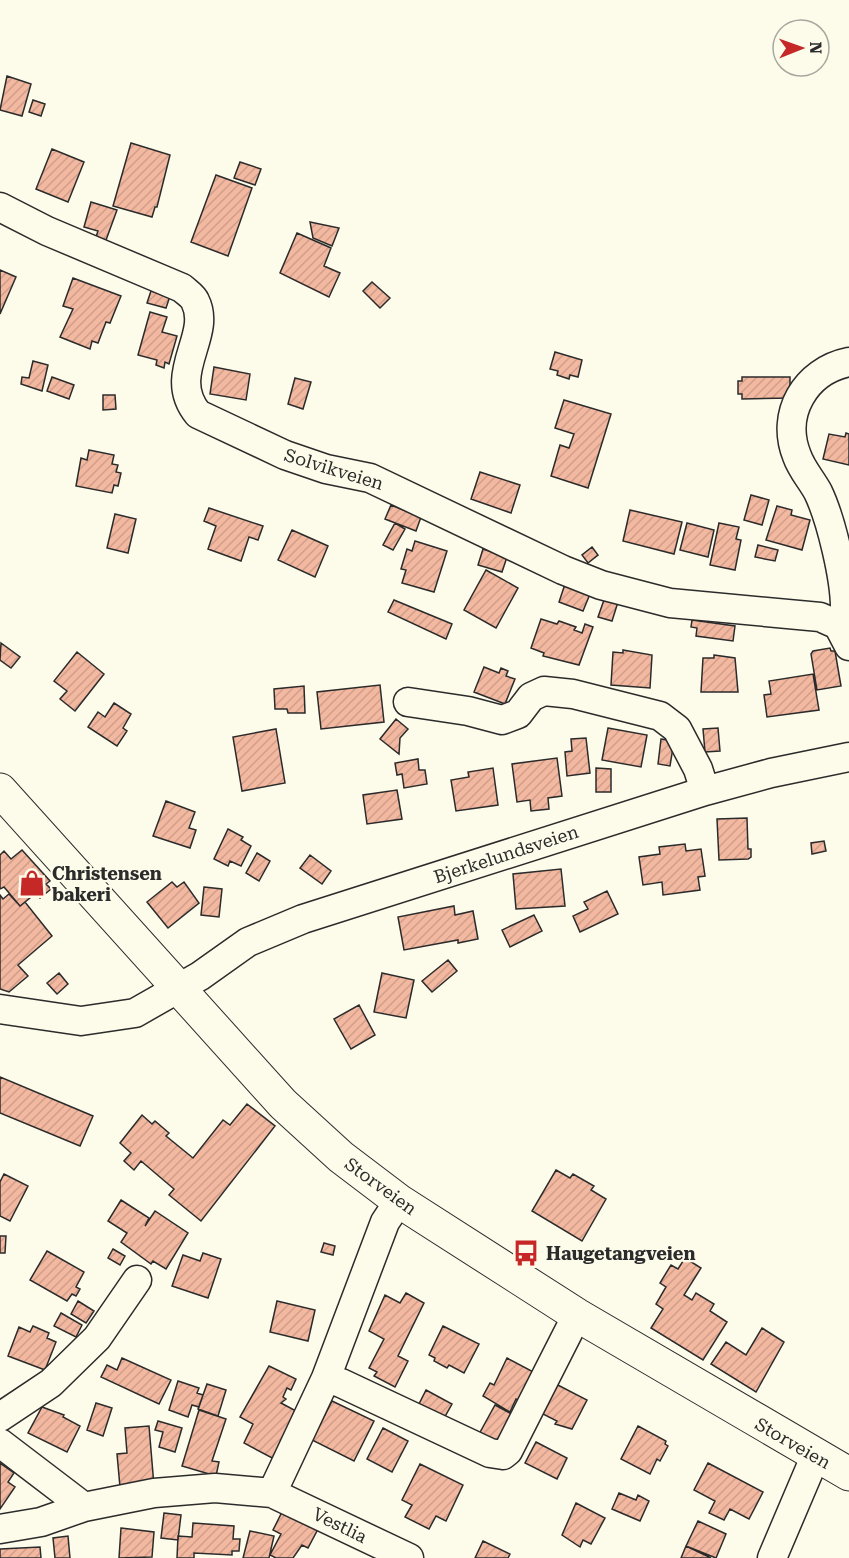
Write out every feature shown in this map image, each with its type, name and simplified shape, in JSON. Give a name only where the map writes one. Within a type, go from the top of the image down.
[{"type":"main road","name":"Storveien","points":[[0,790],[283,1104],[341,1157],[399,1201],[576,1315],[815,1457],[849,1474]]},
{"type":"street","name":"Solvikveien","points":[[0,207],[47,231],[182,288],[195,299],[199,313],[186,371],[185,388],[189,404],[198,414],[285,455],[326,469],[370,478],[563,570],[601,585],[670,603],[820,617],[844,635]]},
{"type":"street","points":[[844,635],[845,610],[840,567],[818,492],[795,453],[792,419],[798,398],[812,380],[849,362]]},
{"type":"street","points":[[408,702],[468,711],[502,720],[518,714],[531,697],[544,691],[573,693],[660,716],[681,736],[698,769],[705,790]]},
{"type":"street","name":"Bjerkelundsveien","points":[[0,1009],[81,1021],[135,1013],[178,990],[248,942],[303,919],[705,790],[771,773],[849,757]]},
{"type":"street","points":[[0,1529],[41,1522],[84,1507],[154,1493],[205,1489],[272,1493],[326,1378],[385,1222],[399,1201]]},
{"type":"street","points":[[0,1417],[51,1383],[97,1338],[137,1280]]},
{"type":"street","points":[[326,1378],[490,1453],[503,1455],[508,1451],[576,1315]]},
{"type":"street","points":[[0,1443],[84,1507]]},
{"type":"street","points":[[772,1558],[815,1457]]},
{"type":"street","name":"Vestlia","points":[[272,1493],[409,1558]]},
{"type":"building","points":[[7,76],[31,84],[22,116],[0,110]]},
{"type":"building","points":[[33,100],[45,104],[41,116],[29,112]]},
{"type":"building","points":[[131,143],[170,155],[157,207],[152,217],[113,206]]},
{"type":"building","points":[[52,149],[84,162],[68,202],[36,189]]},
{"type":"building","points":[[240,162],[261,169],[255,185],[234,178]]},
{"type":"building","points":[[216,175],[252,188],[228,256],[191,242]]},
{"type":"building","points":[[91,202],[117,210],[106,240],[96,237],[98,231],[84,227]]},
{"type":"building","points":[[310,222],[339,228],[332,246],[313,238]]},
{"type":"building","points":[[297,233],[331,248],[324,266],[340,273],[329,297],[280,273]]},
{"type":"building","points":[[0,270],[16,277],[0,314]]},
{"type":"building","points":[[73,278],[121,296],[110,323],[106,322],[98,343],[92,341],[90,349],[60,337],[73,309],[63,306]]},
{"type":"building","points":[[372,282],[390,298],[380,308],[363,291]]},
{"type":"building","points":[[151,291],[170,296],[166,308],[147,303]]},
{"type":"building","points":[[150,312],[167,317],[162,332],[177,336],[169,364],[165,362],[164,368],[156,365],[157,360],[138,355]]},
{"type":"building","points":[[555,352],[582,360],[578,377],[570,375],[569,379],[557,375],[558,371],[550,369]]},
{"type":"building","points":[[33,361],[48,365],[42,391],[21,384],[22,377],[29,378]]},
{"type":"building","points":[[214,367],[250,374],[246,400],[210,394]]},
{"type":"building","points":[[52,377],[74,385],[69,399],[47,391]]},
{"type":"building","points":[[742,377],[790,377],[790,398],[742,399],[742,394],[738,394],[738,381],[742,381]]},
{"type":"building","points":[[295,378],[311,382],[303,409],[288,404]]},
{"type":"building","points":[[103,395],[115,395],[116,409],[103,410]]},
{"type":"building","points":[[564,400],[611,414],[588,488],[551,476],[560,445],[569,448],[574,434],[555,428]]},
{"type":"building","points":[[846,433],[849,434],[849,465],[823,459],[829,434],[845,437]]},
{"type":"building","points":[[89,450],[114,455],[112,464],[118,465],[116,472],[121,473],[118,486],[114,485],[112,493],[76,486],[81,458],[87,460]]},
{"type":"building","points":[[480,472],[520,485],[511,513],[471,499]]},
{"type":"building","points":[[751,495],[769,500],[762,525],[744,520]]},
{"type":"building","points":[[391,505],[421,517],[416,531],[385,519]]},
{"type":"building","points":[[777,506],[792,510],[791,515],[810,520],[802,550],[766,540]]},
{"type":"building","points":[[209,508],[263,526],[258,540],[249,537],[241,561],[208,549],[216,526],[204,521]]},
{"type":"building","points":[[630,510],[682,522],[674,554],[623,541]]},
{"type":"building","points":[[115,514],[136,519],[128,553],[107,548]]},
{"type":"building","points":[[395,523],[405,529],[393,550],[383,545]]},
{"type":"building","points":[[687,523],[714,530],[708,557],[680,550]]},
{"type":"building","points":[[719,523],[739,527],[736,539],[741,540],[735,570],[710,565]]},
{"type":"building","points":[[292,530],[328,546],[315,577],[278,560]]},
{"type":"building","points":[[415,541],[447,551],[434,592],[402,583],[406,570],[401,569],[407,549],[412,551]]},
{"type":"building","points":[[758,545],[778,550],[775,561],[755,557]]},
{"type":"building","points":[[592,547],[598,555],[588,563],[582,555]]},
{"type":"building","points":[[483,549],[507,557],[502,572],[478,565]]},
{"type":"building","points":[[486,570],[518,588],[496,628],[464,610]]},
{"type":"building","points":[[565,584],[590,594],[583,611],[559,602]]},
{"type":"building","points":[[605,597],[618,602],[612,621],[598,617]]},
{"type":"building","points":[[394,600],[452,624],[446,639],[388,612]]},
{"type":"building","points":[[541,619],[557,624],[559,621],[576,627],[574,630],[582,633],[585,624],[593,627],[579,665],[543,656],[544,653],[531,648]]},
{"type":"building","points":[[692,620],[735,626],[733,641],[696,636],[697,628],[691,627]]},
{"type":"building","points":[[1,643],[20,657],[11,668],[0,660]]},
{"type":"building","points":[[830,648],[831,651],[835,651],[841,686],[817,690],[811,654],[813,651]]},
{"type":"building","points":[[623,650],[652,655],[650,688],[611,685],[613,652],[623,653]]},
{"type":"building","points":[[77,652],[104,674],[75,711],[60,699],[67,691],[54,681]]},
{"type":"building","points":[[714,655],[735,658],[738,692],[701,692],[703,658],[714,658]]},
{"type":"building","points":[[484,667],[499,673],[501,668],[508,671],[506,676],[515,679],[505,704],[474,692]]},
{"type":"building","points":[[813,674],[819,710],[767,717],[764,695],[771,694],[769,681]]},
{"type":"building","points":[[380,685],[384,722],[321,729],[317,692]]},
{"type":"building","points":[[304,686],[305,713],[288,713],[287,709],[275,709],[274,689]]},
{"type":"building","points":[[114,703],[131,714],[123,728],[127,731],[117,746],[88,727],[98,712],[105,717]]},
{"type":"building","points":[[396,719],[408,729],[400,738],[399,754],[380,739]]},
{"type":"building","points":[[608,728],[647,735],[641,767],[602,760]]},
{"type":"building","points":[[718,728],[720,751],[705,752],[703,729]]},
{"type":"building","points":[[276,729],[285,783],[242,791],[233,737]]},
{"type":"building","points":[[586,738],[590,773],[567,776],[565,752],[572,751],[571,739]]},
{"type":"building","points":[[661,739],[674,741],[670,766],[658,764]]},
{"type":"building","points":[[557,758],[562,796],[548,798],[549,809],[531,811],[530,800],[517,802],[512,764]]},
{"type":"building","points":[[418,759],[419,770],[425,770],[427,784],[404,788],[402,774],[397,775],[395,763]]},
{"type":"building","points":[[493,768],[498,805],[456,811],[451,780],[469,777],[468,772]]},
{"type":"building","points":[[596,768],[611,769],[611,792],[596,792]]},
{"type":"building","points":[[397,790],[402,819],[367,824],[363,795]]},
{"type":"building","points":[[166,801],[195,812],[189,828],[196,830],[190,848],[153,836]]},
{"type":"building","points":[[747,818],[748,849],[751,849],[751,857],[719,860],[717,819]]},
{"type":"building","points":[[228,829],[243,837],[241,840],[251,846],[241,866],[230,861],[228,866],[214,859]]},
{"type":"building","points":[[824,841],[826,851],[812,854],[811,843]]},
{"type":"building","points":[[685,844],[686,851],[701,849],[705,876],[698,877],[700,890],[663,895],[662,882],[643,885],[639,857],[660,854],[659,847]]},
{"type":"building","points":[[22,850],[50,881],[46,884],[51,889],[40,898],[35,894],[20,906],[4,887],[0,889],[0,855],[4,851],[11,859]]},
{"type":"building","points":[[257,853],[270,861],[259,881],[246,873]]},
{"type":"building","points":[[310,855],[331,871],[322,884],[300,868]]},
{"type":"building","points":[[561,869],[565,906],[516,909],[513,874]]},
{"type":"building","points":[[172,882],[177,887],[184,882],[199,903],[168,928],[147,902]]},
{"type":"building","points":[[204,887],[222,889],[219,917],[201,915]]},
{"type":"building","points":[[607,891],[618,914],[580,932],[573,916],[588,909],[584,902]]},
{"type":"building","points":[[9,894],[20,906],[25,902],[52,936],[18,965],[28,976],[9,992],[0,989],[0,895],[3,899]]},
{"type":"building","points":[[454,906],[455,915],[473,911],[478,939],[458,943],[458,940],[404,950],[398,917]]},
{"type":"building","points":[[534,915],[542,931],[510,947],[502,930]]},
{"type":"building","points":[[448,960],[457,971],[432,992],[422,981]]},
{"type":"building","points":[[59,973],[68,984],[57,994],[47,983]]},
{"type":"building","points":[[382,973],[414,980],[406,1018],[374,1012]]},
{"type":"building","points":[[359,1005],[375,1035],[351,1049],[334,1019]]},
{"type":"building","points":[[0,1077],[93,1116],[80,1146],[0,1113]]},
{"type":"building","points":[[247,1104],[275,1126],[201,1221],[169,1195],[174,1189],[141,1161],[134,1170],[124,1161],[131,1153],[120,1143],[142,1115],[152,1124],[155,1121],[169,1133],[166,1136],[193,1158],[223,1120],[230,1125]]},
{"type":"building","points":[[556,1170],[570,1178],[573,1174],[594,1186],[591,1190],[606,1199],[582,1241],[532,1211]]},
{"type":"building","points":[[4,1174],[28,1186],[10,1221],[0,1216],[0,1182]]},
{"type":"building","points":[[121,1200],[149,1218],[145,1226],[155,1211],[188,1233],[166,1269],[153,1261],[151,1264],[121,1242],[127,1233],[108,1221]]},
{"type":"building","points":[[0,1236],[6,1236],[5,1253],[0,1253]]},
{"type":"building","points":[[324,1243],[335,1246],[333,1255],[321,1252]]},
{"type":"building","points":[[113,1249],[125,1256],[120,1265],[108,1258]]},
{"type":"building","points":[[47,1251],[84,1272],[76,1287],[80,1289],[76,1296],[72,1294],[67,1301],[30,1280]]},
{"type":"building","points":[[203,1253],[221,1259],[208,1298],[172,1286],[183,1255],[200,1261]]},
{"type":"building","points":[[685,1258],[701,1268],[684,1295],[692,1300],[696,1293],[714,1304],[710,1311],[727,1322],[703,1360],[651,1328],[663,1309],[656,1304],[666,1287],[660,1283],[671,1265],[678,1269]]},
{"type":"building","points":[[406,1293],[424,1303],[398,1356],[408,1361],[395,1387],[374,1376],[377,1372],[369,1368],[384,1339],[369,1331],[385,1295],[400,1303]]},
{"type":"building","points":[[78,1301],[94,1311],[86,1323],[71,1314]]},
{"type":"building","points":[[277,1301],[315,1310],[308,1341],[270,1332]]},
{"type":"building","points":[[61,1313],[82,1325],[76,1337],[54,1326]]},
{"type":"building","points":[[33,1326],[49,1333],[47,1338],[56,1342],[45,1370],[8,1356],[19,1327],[30,1332]]},
{"type":"building","points":[[443,1326],[479,1344],[464,1373],[449,1365],[447,1368],[434,1361],[435,1358],[429,1355]]},
{"type":"building","points":[[762,1328],[784,1342],[756,1392],[711,1364],[726,1342],[746,1355]]},
{"type":"building","points":[[122,1358],[171,1380],[159,1404],[101,1377],[107,1365],[117,1370]]},
{"type":"building","points":[[507,1358],[541,1376],[526,1404],[516,1399],[510,1412],[483,1396],[490,1383],[494,1385]]},
{"type":"building","points":[[269,1366],[296,1379],[291,1390],[287,1388],[283,1397],[286,1399],[281,1403],[298,1412],[274,1459],[244,1443],[253,1424],[240,1417]]},
{"type":"building","points":[[178,1381],[199,1388],[197,1393],[203,1395],[199,1407],[192,1405],[188,1417],[169,1410]]},
{"type":"building","points":[[552,1382],[587,1400],[572,1429],[555,1424],[557,1421],[537,1411]]},
{"type":"building","points":[[207,1384],[226,1390],[218,1416],[198,1409]]},
{"type":"building","points":[[426,1390],[452,1404],[443,1420],[418,1406]]},
{"type":"building","points":[[332,1401],[374,1421],[354,1461],[312,1440]]},
{"type":"building","points":[[96,1403],[112,1408],[103,1436],[87,1430]]},
{"type":"building","points":[[495,1405],[519,1418],[502,1449],[478,1436]]},
{"type":"building","points":[[42,1407],[64,1415],[63,1417],[80,1426],[67,1452],[28,1433]]},
{"type":"building","points":[[199,1410],[226,1419],[212,1461],[219,1462],[216,1476],[182,1466]]},
{"type":"building","points":[[158,1421],[182,1428],[175,1452],[159,1447],[163,1432],[155,1430]]},
{"type":"building","points":[[149,1426],[154,1486],[120,1487],[117,1454],[127,1453],[125,1428]]},
{"type":"building","points":[[638,1426],[666,1441],[665,1444],[668,1446],[660,1461],[657,1459],[650,1474],[621,1459]]},
{"type":"building","points":[[383,1428],[408,1441],[392,1472],[367,1459]]},
{"type":"building","points":[[536,1442],[567,1458],[557,1479],[525,1463]]},
{"type":"building","points":[[0,1463],[14,1473],[8,1482],[15,1487],[0,1509]]},
{"type":"building","points":[[708,1463],[763,1492],[749,1519],[730,1509],[724,1520],[709,1513],[715,1501],[694,1490]]},
{"type":"building","points":[[420,1464],[463,1485],[446,1521],[436,1516],[429,1529],[405,1517],[412,1505],[402,1500]]},
{"type":"building","points":[[619,1493],[636,1500],[638,1495],[649,1501],[640,1521],[612,1509]]},
{"type":"building","points":[[576,1503],[605,1518],[591,1544],[583,1540],[580,1547],[562,1535]]},
{"type":"building","points":[[282,1512],[318,1529],[308,1548],[302,1545],[293,1558],[276,1558],[270,1555],[281,1534],[273,1530]]},
{"type":"building","points":[[164,1513],[181,1515],[178,1540],[161,1538]]},
{"type":"building","points":[[698,1521],[726,1534],[716,1558],[686,1546]]},
{"type":"building","points":[[193,1523],[234,1526],[233,1539],[240,1539],[239,1551],[232,1551],[232,1555],[194,1553],[194,1558],[177,1558],[178,1536],[192,1537]]},
{"type":"building","points":[[121,1528],[154,1532],[152,1557],[119,1558]]},
{"type":"building","points":[[250,1531],[274,1536],[269,1558],[243,1558]]},
{"type":"building","points":[[68,1536],[70,1558],[55,1558],[53,1538]]},
{"type":"building","points":[[483,1541],[510,1554],[508,1558],[475,1558]]},
{"type":"building","points":[[686,1546],[711,1558],[681,1558]]},
{"type":"building","points":[[40,1547],[41,1558],[0,1558],[0,1549]]},
{"type":"place","name":"Christensen bakeri","points":[[32,883]]},
{"type":"place","name":"Haugetangveien","points":[[526,1253]]}]
